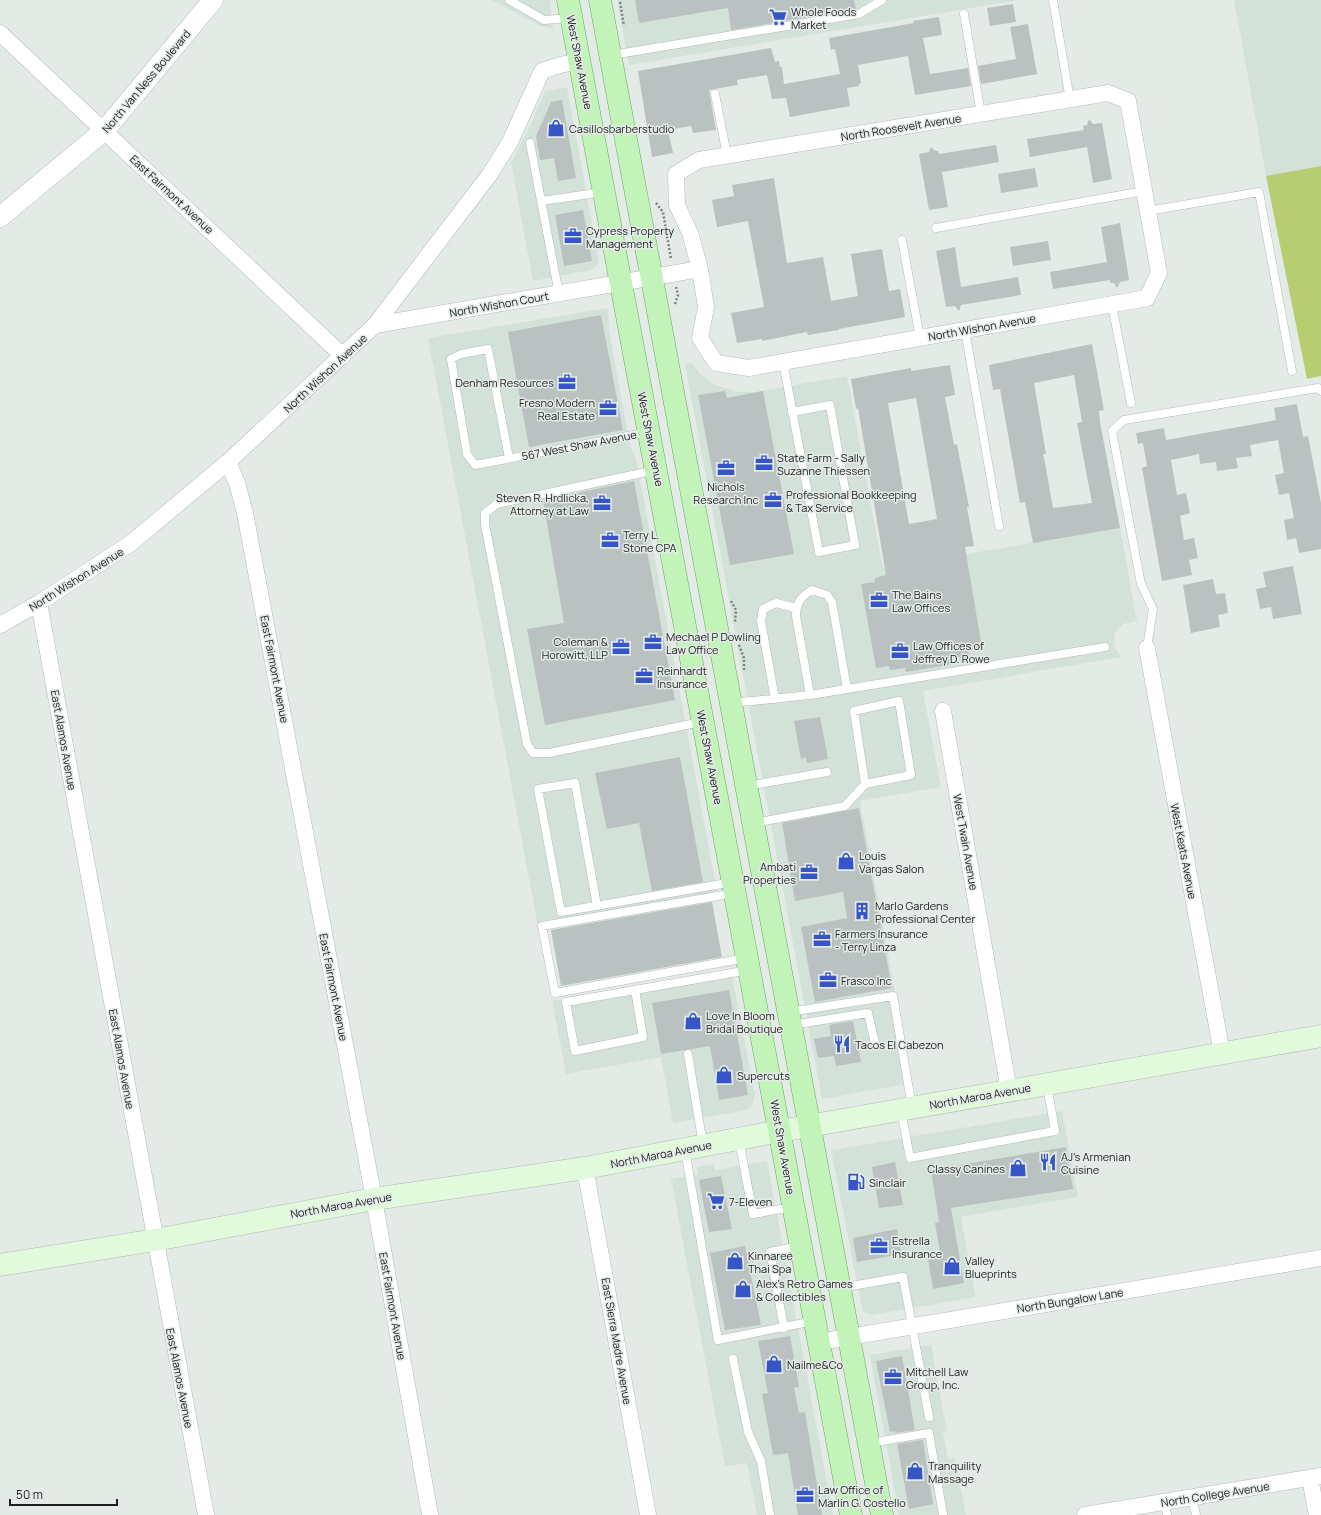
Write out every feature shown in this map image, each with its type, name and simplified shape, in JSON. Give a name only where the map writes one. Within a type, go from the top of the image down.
[{"type":"main road","points":[[600,0],[882,1515]]},
{"type":"main road","name":"West Shaw Avenue","points":[[570,9],[851,1515]]},
{"type":"main road","name":"North Maroa Avenue","points":[[0,1265],[155,1240],[374,1199],[585,1168],[780,1131],[1321,1036]]},
{"type":"street","name":"North Van Ness Boulevard","points":[[0,217],[105,130],[213,0]]},
{"type":"street","name":"East Fairmont Avenue","points":[[0,33],[105,130],[343,356]]},
{"type":"street","name":"North Wishon Avenue","points":[[0,625],[39,603],[131,543],[228,462],[375,326],[490,174],[510,142],[542,72],[560,65],[579,61]]},
{"type":"street","name":"North Roosevelt Avenue","points":[[676,174],[699,160],[1108,93],[1128,101]]},
{"type":"street","name":"North Wishon Avenue","points":[[676,174],[677,205],[690,233],[700,269],[706,307],[700,338],[716,363],[749,368],[1147,298],[1158,273],[1128,101]]},
{"type":"street","points":[[622,283],[700,269]]},
{"type":"street","name":"North Wishon Court","points":[[375,326],[622,283]]},
{"type":"street","name":"East Fairmont Avenue","points":[[228,462],[237,483],[245,513],[374,1199],[430,1515]]},
{"type":"street","name":"East Alamos Avenue","points":[[39,603],[206,1515]]},
{"type":"street","name":"West Keats Avenue","points":[[1147,648],[1222,1053]]},
{"type":"street","name":"West Twain Avenue","points":[[943,711],[1009,1091]]},
{"type":"street","name":"East Sierra Madre Avenue","points":[[585,1168],[648,1515]]},
{"type":"street","name":"North Bungalow Lane","points":[[817,1331],[848,1336],[1321,1258]]},
{"type":"street","points":[[1316,1477],[1317,1515]]},
{"type":"street","name":"North College Avenue","points":[[1085,1515],[1166,1508],[1192,1497],[1316,1477]]},
{"type":"lane","points":[[509,0],[544,20],[570,9]]},
{"type":"lane","points":[[610,55],[859,14],[882,0]]},
{"type":"lane","points":[[1054,0],[1070,100]]},
{"type":"lane","points":[[964,14],[981,114]]},
{"type":"lane","points":[[715,94],[727,156]]},
{"type":"lane","points":[[530,143],[559,294]]},
{"type":"lane","points":[[936,228],[1144,191]]},
{"type":"lane","points":[[542,202],[604,192]]},
{"type":"lane","points":[[1148,212],[1259,192],[1292,371]]},
{"type":"lane","points":[[902,240],[920,338]]},
{"type":"lane","points":[[1112,304],[1131,403]]},
{"type":"lane","points":[[965,330],[999,526]]},
{"type":"lane","name":"567 West Shaw Avenue","points":[[509,458],[488,349],[461,354],[451,359],[468,454],[475,465],[650,432]]},
{"type":"lane","points":[[783,362],[792,412],[819,552],[855,545],[830,405],[792,412]]},
{"type":"lane","points":[[1147,648],[1153,609],[1141,584],[1112,431],[1124,420],[1318,388],[1321,391]]},
{"type":"lane","points":[[656,470],[497,504],[485,513],[484,524],[527,744],[533,753],[549,753],[704,721]]},
{"type":"lane","points":[[810,695],[796,616],[796,608],[802,596],[812,590],[826,595],[832,602],[847,689]]},
{"type":"lane","points":[[775,699],[760,621],[763,609],[776,603],[796,608]]},
{"type":"lane","points":[[731,703],[810,695],[1105,647]]},
{"type":"lane","points":[[753,823],[845,806],[865,784],[911,775],[899,701],[854,711],[865,784]]},
{"type":"lane","points":[[746,787],[827,772]]},
{"type":"lane","points":[[597,906],[575,783],[538,789],[561,912],[735,887]]},
{"type":"lane","points":[[735,887],[542,926],[555,993],[749,964]]},
{"type":"lane","points":[[635,990],[644,1037],[575,1050],[566,1002],[635,990],[749,964]]},
{"type":"lane","points":[[789,1019],[894,996],[910,1158],[1056,1131],[1047,1084]]},
{"type":"lane","points":[[789,1019],[868,1013],[875,1043]]},
{"type":"lane","points":[[688,1054],[694,1147],[718,1340],[784,1328],[817,1331]]},
{"type":"lane","points":[[739,1139],[753,1214],[794,1207]]},
{"type":"lane","points":[[784,1328],[770,1252],[801,1246]]},
{"type":"lane","points":[[840,1288],[903,1277],[929,1417]]},
{"type":"lane","points":[[733,1359],[748,1432],[761,1461],[770,1515]]},
{"type":"lane","points":[[868,1443],[929,1433],[943,1515]]},
{"type":"lane","points":[[1192,1497],[1196,1515]]},
{"type":"shaded area","points":[[492,0],[550,0],[553,29],[540,26]]},
{"type":"shaded area","points":[[617,0],[1019,0],[629,65]]},
{"type":"shaded area","points":[[1234,0],[1321,0],[1321,166],[1266,176]]},
{"type":"shaded area","points":[[567,87],[599,263],[592,270],[533,281],[511,163],[530,126],[545,91]]},
{"type":"shaded area","points":[[608,308],[609,329],[619,386],[631,449],[636,458],[718,897],[538,927],[428,338]]},
{"type":"shaded area","points":[[691,363],[701,375],[715,385],[740,392],[755,392],[847,376],[883,568],[1120,528],[1137,621],[1123,624],[1115,633],[1114,646],[1121,657],[923,691],[941,787],[860,801],[912,1083],[822,1099],[685,364]]},
{"type":"shaded area","points":[[731,970],[755,1095],[753,1104],[750,1108],[673,1123],[661,1057],[566,1074],[552,1001]]},
{"type":"shaded area","points":[[1062,1111],[1078,1197],[961,1217],[976,1297],[872,1315],[863,1312],[831,1150]]},
{"type":"shaded area","points":[[767,1161],[833,1515],[757,1515],[747,1463],[725,1466],[671,1179],[698,1174],[697,1167],[714,1164],[715,1170]]},
{"type":"shaded area","points":[[931,1345],[947,1431],[943,1432],[948,1459],[955,1458],[966,1515],[899,1515],[870,1355]]},
{"type":"green space","points":[[1321,166],[1321,376],[1307,379],[1266,176]]},
{"type":"building","name":"Whole Foods Market","points":[[635,0],[854,0],[856,9],[731,30],[728,8],[639,23]]},
{"type":"building","points":[[1013,4],[1016,22],[990,26],[987,8]]},
{"type":"building","points":[[939,17],[942,35],[923,38],[930,74],[968,68],[971,86],[915,95],[908,56],[858,65],[861,83],[859,86],[847,88],[850,106],[790,117],[786,98],[772,99],[767,75],[737,80],[738,85],[709,90],[716,130],[693,133],[691,126],[668,130],[673,153],[652,157],[638,71],[771,48],[775,62],[779,61],[780,67],[782,67],[784,84],[840,74],[835,49],[831,50],[829,38],[914,23],[913,21]]},
{"type":"building","points":[[1028,24],[1037,74],[981,84],[978,66],[1016,59],[1010,27]]},
{"type":"building","points":[[562,100],[576,178],[558,181],[554,158],[540,160],[536,136],[551,102]]},
{"type":"building","points":[[1089,119],[1093,124],[1102,123],[1112,179],[1093,183],[1087,147],[1030,157],[1027,139],[1084,130],[1083,126],[1087,125]]},
{"type":"building","points":[[996,145],[999,162],[942,172],[948,207],[929,210],[919,154],[929,152],[931,147],[935,151],[938,151],[939,154]]},
{"type":"building","points":[[1035,168],[1038,187],[1001,193],[998,174]]},
{"type":"building","points":[[774,178],[787,263],[823,257],[831,301],[858,296],[851,254],[882,249],[889,291],[900,289],[905,317],[808,335],[807,332],[762,341],[762,339],[737,343],[731,313],[764,307],[748,221],[717,227],[712,200],[734,196],[732,185]]},
{"type":"building","points":[[583,210],[592,261],[564,266],[555,215]]},
{"type":"building","points":[[1120,223],[1129,280],[1120,282],[1117,288],[1114,283],[1110,283],[1110,280],[1053,289],[1050,272],[1107,262],[1101,227]]},
{"type":"building","points":[[1048,241],[1051,260],[1013,266],[1010,247]]},
{"type":"building","points":[[955,247],[961,287],[1018,277],[1021,295],[961,305],[959,311],[955,306],[946,307],[936,251]]},
{"type":"building","points":[[601,315],[623,430],[529,447],[508,332]]},
{"type":"building","points":[[1092,344],[1104,410],[1099,411],[1100,422],[1120,528],[1033,543],[1025,502],[1020,503],[1000,389],[993,390],[989,365]],"holes":[[[1074,375],[1082,422],[1077,423],[1092,503],[1053,508],[1043,454],[1046,454],[1034,383]]]},
{"type":"building","points":[[950,365],[955,395],[945,397],[954,445],[957,444],[969,507],[967,507],[974,546],[965,547],[982,648],[968,650],[969,656],[952,658],[953,664],[906,672],[905,668],[890,670],[889,666],[876,668],[861,584],[875,582],[875,578],[886,575],[858,408],[856,409],[851,379],[911,368],[911,371]],"holes":[[[916,398],[937,519],[909,524],[888,403]]]},
{"type":"building","points":[[725,391],[727,398],[763,391],[794,554],[730,565],[698,395]]},
{"type":"building","points":[[1297,404],[1303,437],[1308,436],[1321,503],[1321,549],[1299,553],[1296,538],[1287,540],[1284,520],[1294,518],[1289,493],[1279,495],[1275,475],[1284,473],[1278,440],[1250,445],[1252,456],[1236,458],[1238,468],[1217,471],[1216,462],[1200,464],[1199,454],[1171,460],[1177,495],[1186,493],[1190,513],[1180,516],[1184,540],[1194,538],[1198,558],[1189,560],[1192,575],[1162,581],[1142,468],[1147,466],[1143,443],[1138,444],[1136,433],[1164,428],[1166,440],[1266,422],[1276,420],[1274,408]]},
{"type":"building","points":[[634,481],[675,700],[545,725],[527,629],[564,623],[543,500]]},
{"type":"building","points":[[1293,566],[1302,614],[1273,619],[1271,607],[1260,609],[1256,589],[1266,587],[1263,572]]},
{"type":"building","points":[[1213,579],[1216,594],[1225,593],[1228,613],[1218,615],[1220,627],[1191,633],[1183,585]]},
{"type":"building","points":[[820,717],[828,759],[807,763],[806,757],[801,759],[794,721]]},
{"type":"building","points":[[680,757],[703,882],[652,891],[639,823],[607,829],[595,773]]},
{"type":"building","name":"Marlo Gardens Professional Center","points":[[859,808],[892,988],[815,1002],[801,927],[847,918],[843,892],[795,901],[782,823]]},
{"type":"building","points":[[712,902],[722,957],[561,986],[551,930]]},
{"type":"building","points":[[729,990],[748,1095],[719,1100],[710,1046],[661,1054],[652,1003]]},
{"type":"building","points":[[853,1021],[861,1062],[836,1066],[834,1056],[818,1058],[814,1039],[831,1036],[829,1025]]},
{"type":"building","points":[[1066,1147],[1073,1189],[951,1208],[964,1283],[933,1289],[928,1259],[941,1257],[935,1223],[939,1222],[931,1170]]},
{"type":"building","points":[[895,1162],[903,1205],[879,1208],[872,1167]]},
{"type":"building","points":[[721,1176],[732,1229],[709,1232],[699,1180]]},
{"type":"building","points":[[897,1229],[901,1254],[857,1262],[853,1238]]},
{"type":"building","points":[[745,1246],[761,1325],[725,1330],[710,1253]]},
{"type":"building","points":[[790,1336],[799,1387],[794,1388],[799,1413],[805,1412],[822,1515],[798,1515],[788,1453],[773,1455],[762,1394],[768,1393],[758,1341]]},
{"type":"building","points":[[902,1356],[915,1430],[895,1433],[895,1431],[890,1432],[876,1361]]},
{"type":"building","points":[[923,1440],[933,1504],[909,1509],[897,1444]]},
{"type":"place","name":"Whole Foods Market","points":[[778,17]]},
{"type":"place","name":"Casillosbarberstudio","points":[[556,128]]},
{"type":"place","name":"Cypress Property Management","points":[[573,236]]},
{"type":"place","name":"Denham Resources","points":[[567,382]]},
{"type":"place","name":"Fresno Modern Real Estate","points":[[608,408]]},
{"type":"place","name":"State Farm - Sally Suzanne Thiessen","points":[[764,463]]},
{"type":"place","name":"Nichols Research Inc","points":[[726,468]]},
{"type":"place","name":"Professional Bookkeeping & Tax Service","points":[[773,500]]},
{"type":"place","name":"Steven R. Hrdlicka, Attorney at Law","points":[[602,503]]},
{"type":"place","name":"Terry L. Stone CPA","points":[[610,540]]},
{"type":"place","name":"The Bains Law Offices","points":[[879,600]]},
{"type":"place","name":"Mechael P Dowling Law Office","points":[[653,642]]},
{"type":"place","name":"Coleman & Horowitt, LLP","points":[[621,647]]},
{"type":"place","name":"Law Offices of Jeffrey D. Rowe","points":[[900,651]]},
{"type":"place","name":"Reinhardt Insurance","points":[[644,676]]},
{"type":"place","name":"Louis Vargas Salon","points":[[846,861]]},
{"type":"place","name":"Ambati Properties","points":[[809,872]]},
{"type":"place","name":"Marlo Gardens Professional Center","points":[[862,911]]},
{"type":"place","name":"Farmers Insurance - Terry Linza","points":[[822,939]]},
{"type":"place","name":"Frasco Inc","points":[[828,980]]},
{"type":"place","name":"Love In Bloom Bridal Boutique","points":[[693,1021]]},
{"type":"place","name":"Tacos El Cabezon","points":[[842,1044]]},
{"type":"place","name":"Supercuts","points":[[724,1075]]},
{"type":"place","name":"AJ's Armenian Cuisine","points":[[1048,1162]]},
{"type":"place","name":"Classy Canines","points":[[1018,1168]]},
{"type":"place","name":"Sinclair","points":[[856,1182]]},
{"type":"place","name":"7-Eleven","points":[[716,1201]]},
{"type":"place","name":"Estrella Insurance","points":[[879,1246]]},
{"type":"place","name":"Kinnaree Thai Spa","points":[[735,1261]]},
{"type":"place","name":"Valley Blueprints","points":[[952,1266]]},
{"type":"place","name":"Alex's Retro Games & Collectibles","points":[[743,1289]]},
{"type":"place","name":"Nailme&Co","points":[[774,1364]]},
{"type":"place","name":"Mitchell Law Group, Inc.","points":[[893,1377]]},
{"type":"place","name":"Tranquility Massage","points":[[915,1471]]},
{"type":"place","name":"Law Office of Marlin G. Costello","points":[[805,1495]]}]
